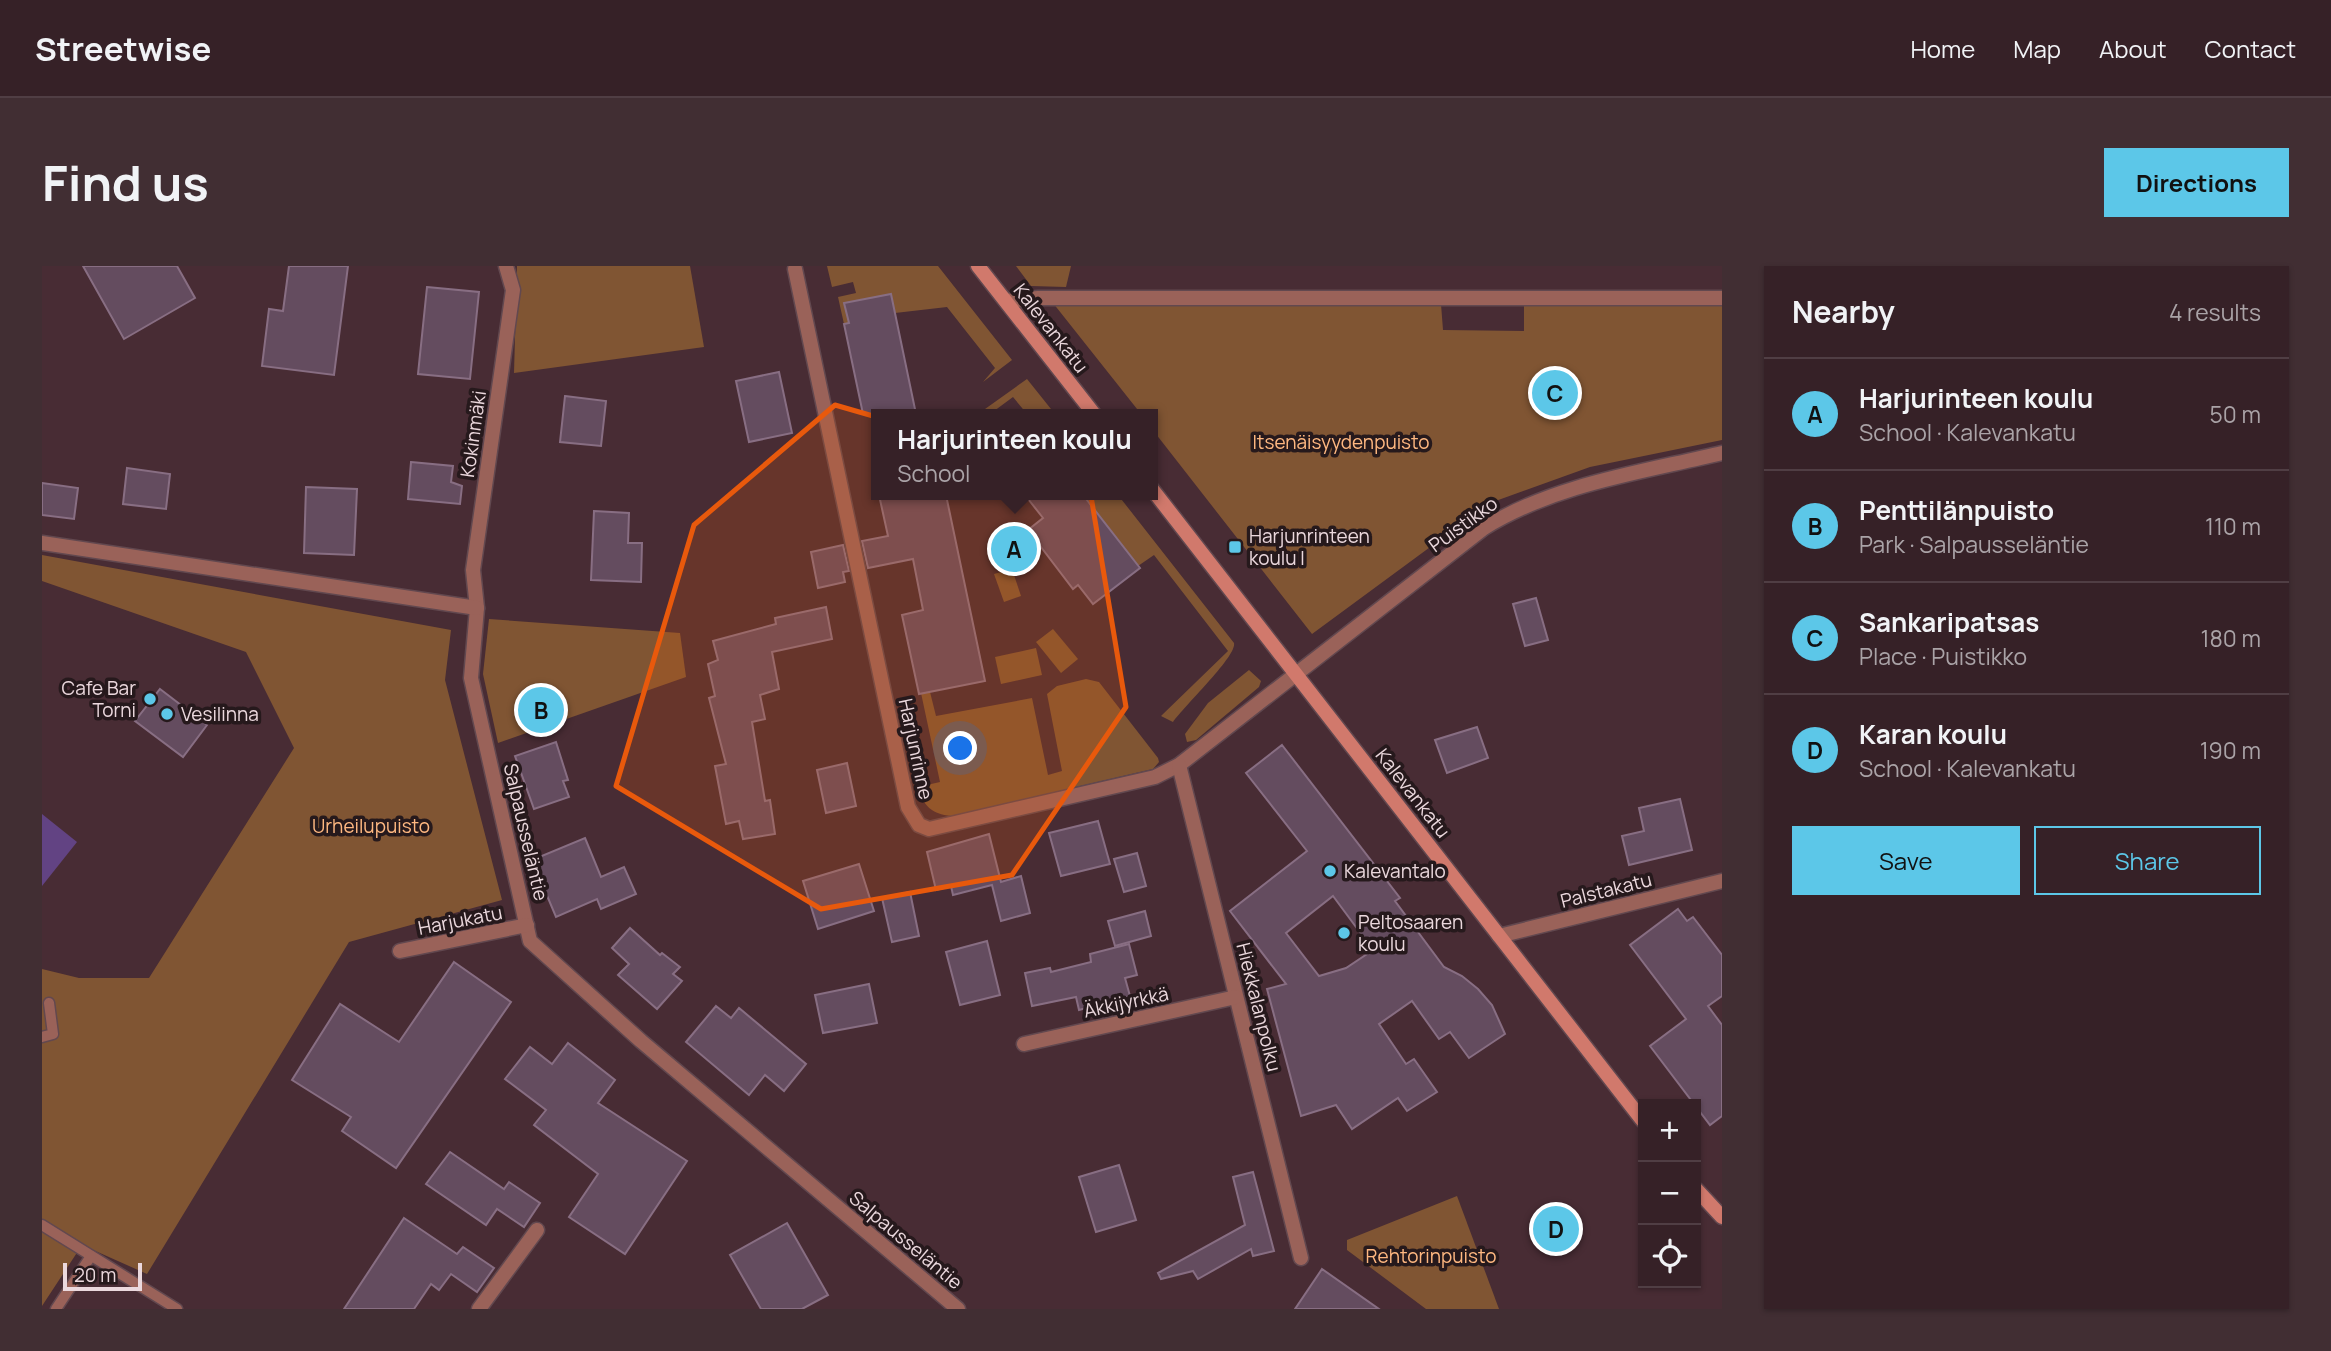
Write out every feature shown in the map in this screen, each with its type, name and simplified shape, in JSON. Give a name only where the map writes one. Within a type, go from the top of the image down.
[{"type":"street","name":"Kokinmäki","points":[[477,608],[473,570],[513,290],[506,266]]},
{"type":"street","name":"Kalevankatu","points":[[978,266],[1090,409]]},
{"type":"street","name":"Harjunrinne","points":[[795,267],[913,818],[929,829],[1155,777],[1179,765],[1295,673]]},
{"type":"street","points":[[1006,301],[1038,298],[1722,298]]},
{"type":"street","name":"Puistikko","points":[[1295,673],[1404,593],[1484,527],[1510,512],[1580,487],[1722,453]]},
{"type":"street","name":"Kalevankatu","points":[[1158,497],[1638,1115]]},
{"type":"street","points":[[42,543],[477,608]]},
{"type":"street","name":"Salpausseläntie","points":[[477,608],[471,678],[530,941],[631,1032],[958,1309]]},
{"type":"street","name":"Hiekkalanpolku","points":[[1179,765],[1301,1258]]},
{"type":"street","name":"Palstakatu","points":[[1499,936],[1722,881]]},
{"type":"street","name":"Harjukatu","points":[[400,951],[527,925]]},
{"type":"street","name":"Äkkijyrkkä","points":[[1024,1044],[1236,997]]},
{"type":"street","points":[[1701,1194],[1722,1217]]},
{"type":"street","points":[[479,1309],[537,1230]]},
{"type":"lane","points":[[42,1037],[53,1034],[49,1003]]},
{"type":"lane","points":[[42,1225],[177,1309]]},
{"type":"lane","points":[[56,1309],[91,1256]]},
{"type":"highlighted area","points":[[835,405],[1088,478],[1126,707],[1012,875],[821,909],[616,786],[694,525]]},
{"type":"green space","points":[[517,266],[690,266],[704,347],[514,373]]},
{"type":"green space","points":[[827,266],[938,266],[1012,360],[983,382],[995,368],[947,307],[895,313],[890,294],[876,317],[844,324],[838,297],[856,293],[853,282],[832,287]]},
{"type":"green space","points":[[1016,266],[1071,266],[1066,287],[1031,286]]},
{"type":"green space","name":"Itsenäisyydenpuisto","points":[[1053,303],[1441,304],[1443,330],[1524,331],[1524,304],[1722,305],[1722,440],[1590,467],[1490,503],[1312,634],[1158,437],[1158,409],[1137,409]]},
{"type":"green space","points":[[1027,379],[1051,409],[1023,409],[1013,397],[997,409],[985,409]]},
{"type":"green space","points":[[1087,500],[1122,500],[1234,643],[1227,659],[1173,722],[1161,716],[1228,651],[1154,555],[1138,566]]},
{"type":"green space","name":"Urheilupuisto","points":[[42,555],[451,630],[445,680],[502,900],[349,942],[147,1274],[82,1245],[42,1306],[42,969],[79,978],[149,978],[294,748],[246,652],[42,581]]},
{"type":"green space","points":[[1012,569],[1021,596],[1004,602],[994,574]]},
{"type":"green space","points":[[489,619],[680,633],[686,677],[498,743],[483,674]]},
{"type":"green space","points":[[1053,629],[1078,659],[1061,673],[1036,642]]},
{"type":"green space","points":[[1036,648],[1042,675],[1001,684],[995,657]]},
{"type":"green space","points":[[1249,670],[1261,681],[1259,687],[1196,740],[1187,742],[1185,734],[1208,703]]},
{"type":"green space","points":[[1086,679],[1099,682],[1158,758],[1159,762],[1153,769],[951,816],[934,811],[926,804],[918,787],[940,782],[921,693],[930,692],[936,716],[1032,698],[1048,775],[1062,771],[1047,694],[1057,686]]},
{"type":"green space","name":"Rehtorinpuisto","points":[[1457,1196],[1499,1309],[1426,1309],[1347,1250],[1347,1240]]},
{"type":"shaded area","points":[[42,814],[77,842],[42,886]]},
{"type":"building","points":[[83,266],[177,266],[195,298],[124,339]]},
{"type":"building","points":[[289,266],[348,266],[334,375],[262,366],[269,309],[283,311]]},
{"type":"building","points":[[427,287],[479,292],[470,379],[418,374]]},
{"type":"building","points":[[891,294],[915,409],[871,409],[871,414],[863,414],[844,324],[849,323],[844,303]]},
{"type":"building","points":[[779,372],[792,433],[749,442],[736,381]]},
{"type":"building","points":[[565,396],[606,401],[601,446],[560,442]]},
{"type":"building","points":[[411,462],[453,466],[451,482],[462,486],[460,504],[408,499]]},
{"type":"building","points":[[127,468],[170,474],[166,509],[123,504]]},
{"type":"building","points":[[42,483],[78,488],[74,519],[42,515]]},
{"type":"building","points":[[306,487],[357,489],[354,555],[304,553]]},
{"type":"building","points":[[880,500],[947,500],[985,681],[919,694],[902,615],[923,610],[913,559],[868,568],[862,541],[888,536]]},
{"type":"building","points":[[1029,500],[1087,500],[1140,568],[1093,604],[1078,585],[1073,589],[1028,530],[1043,518]]},
{"type":"building","points":[[594,511],[629,513],[628,543],[642,543],[641,582],[591,580]]},
{"type":"building","points":[[843,545],[849,571],[843,572],[845,582],[818,588],[811,552]]},
{"type":"building","points":[[1536,598],[1548,640],[1525,646],[1513,604]]},
{"type":"building","points":[[826,607],[832,639],[772,652],[779,689],[760,695],[765,719],[752,722],[765,801],[770,800],[775,834],[743,839],[739,821],[726,824],[715,766],[726,764],[709,698],[715,696],[708,664],[718,660],[713,641],[776,624],[775,618]]},
{"type":"building","name":"Vesilinna","points":[[160,689],[207,725],[183,757],[135,721]]},
{"type":"building","points":[[1477,727],[1488,758],[1447,773],[1435,740]]},
{"type":"building","points":[[556,742],[568,780],[563,781],[569,797],[534,809],[515,756]]},
{"type":"building","points":[[1282,745],[1400,898],[1395,901],[1444,967],[1462,976],[1492,1005],[1505,1034],[1469,1058],[1450,1032],[1439,1039],[1412,1001],[1379,1024],[1406,1064],[1414,1059],[1437,1092],[1407,1111],[1398,1098],[1352,1129],[1336,1105],[1301,1116],[1267,989],[1286,984],[1230,911],[1307,851],[1246,773]],"holes":[[[1333,896],[1373,950],[1346,968],[1319,976],[1286,933]]]},
{"type":"building","points":[[847,763],[856,806],[826,813],[817,770]]},
{"type":"building","points":[[1680,799],[1692,850],[1629,865],[1622,836],[1644,831],[1639,808]]},
{"type":"building","points":[[1098,821],[1110,864],[1061,876],[1049,833]]},
{"type":"building","points":[[989,834],[1001,882],[1021,876],[1030,913],[1001,921],[992,885],[953,895],[951,886],[936,890],[927,852]]},
{"type":"building","points":[[585,838],[601,877],[624,867],[636,894],[601,909],[597,899],[556,917],[532,860]]},
{"type":"building","points":[[1137,853],[1146,886],[1124,892],[1114,859]]},
{"type":"building","points":[[859,864],[874,911],[818,929],[803,881]]},
{"type":"building","points":[[910,892],[919,936],[892,942],[882,898]]},
{"type":"building","points":[[1678,909],[1687,921],[1693,917],[1722,955],[1722,996],[1708,1006],[1722,1025],[1722,1116],[1710,1125],[1701,1113],[1701,1099],[1690,1099],[1650,1046],[1686,1019],[1630,945]]},
{"type":"building","points":[[1145,911],[1151,936],[1115,946],[1108,921]]},
{"type":"building","points":[[630,928],[660,955],[662,953],[680,967],[673,974],[682,981],[657,1009],[618,975],[629,964],[612,948]]},
{"type":"building","points":[[987,941],[1000,995],[960,1005],[946,952]]},
{"type":"building","points":[[1129,944],[1137,975],[1125,978],[1130,996],[1079,1010],[1076,997],[1032,1006],[1025,973],[1050,968],[1051,972],[1091,962],[1090,954]]},
{"type":"building","points":[[454,962],[511,1002],[396,1168],[342,1131],[351,1117],[292,1080],[340,1004],[399,1042]]},
{"type":"building","points":[[869,984],[877,1023],[823,1033],[815,995]]},
{"type":"building","points":[[716,1006],[731,1018],[739,1008],[806,1064],[784,1091],[765,1075],[749,1095],[686,1042]]},
{"type":"building","points":[[568,1043],[615,1080],[598,1103],[687,1161],[625,1254],[569,1217],[598,1174],[534,1125],[546,1110],[505,1079],[530,1047],[552,1064]]},
{"type":"building","points":[[450,1152],[504,1189],[509,1182],[540,1203],[524,1227],[497,1209],[486,1225],[426,1184]]},
{"type":"building","points":[[1119,1165],[1136,1220],[1096,1232],[1079,1177]]},
{"type":"building","points":[[1253,1172],[1274,1251],[1253,1256],[1251,1249],[1198,1279],[1193,1271],[1161,1279],[1158,1273],[1245,1225],[1233,1177]]},
{"type":"building","points":[[404,1218],[457,1254],[463,1247],[494,1268],[477,1292],[451,1274],[439,1290],[431,1284],[414,1309],[344,1309]]},
{"type":"building","points":[[787,1223],[828,1295],[802,1309],[761,1309],[730,1255]]},
{"type":"building","points":[[1322,1269],[1379,1309],[1295,1309]]},
{"type":"place","name":"Sankaripatsas","points":[[1555,393]]},
{"type":"place","name":"Harjunrinteen koulu I","points":[[1235,547]]},
{"type":"place","name":"Harjurinteen koulu","points":[[1014,549]]},
{"type":"place","name":"Cafe Bar Torni","points":[[150,699]]},
{"type":"place","name":"Penttilänpuisto","points":[[541,710]]},
{"type":"place","name":"Vesilinna","points":[[167,714]]},
{"type":"place","name":"Kalevantalo","points":[[1330,871]]},
{"type":"place","name":"Peltosaaren koulu","points":[[1344,933]]},
{"type":"place","name":"Karan koulu","points":[[1556,1229]]}]
